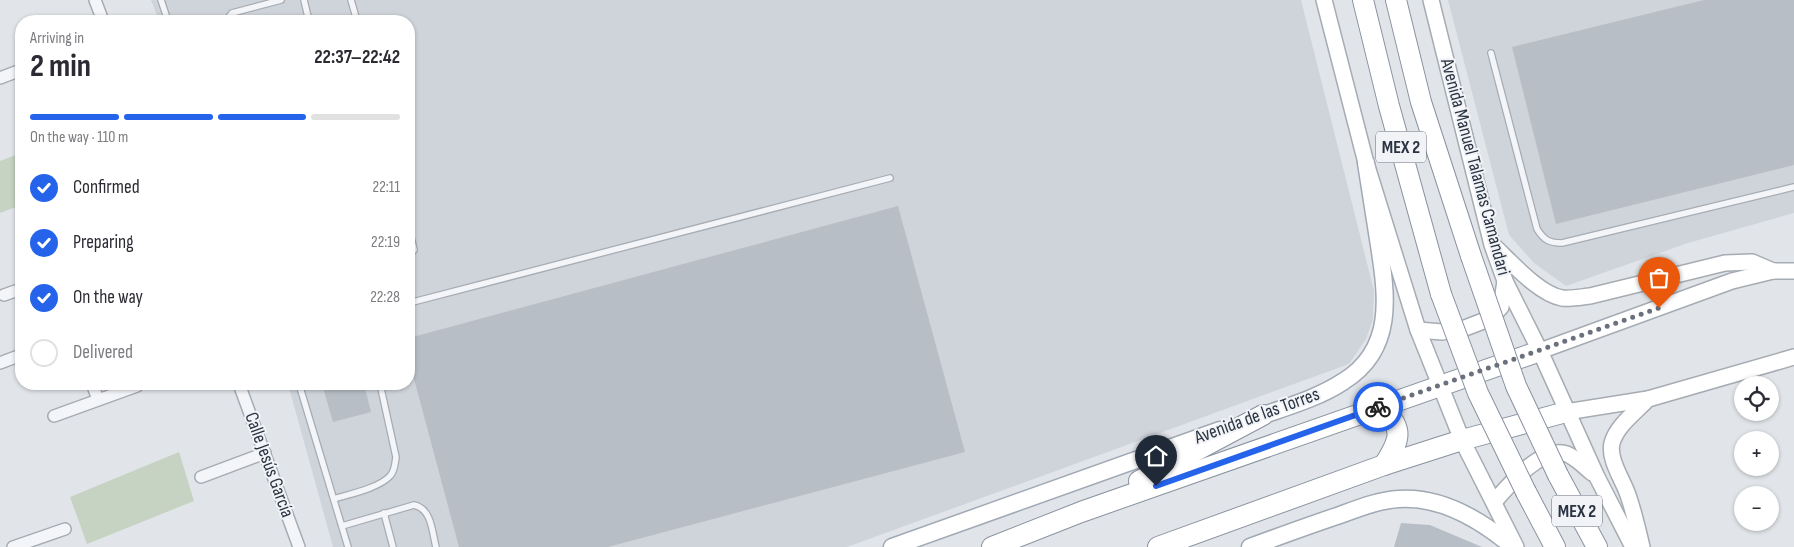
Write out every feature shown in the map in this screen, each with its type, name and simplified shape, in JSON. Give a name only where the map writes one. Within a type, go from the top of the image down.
[{"type":"highway","name":"MEX 2","points":[[1363,0],[1389,106],[1441,294],[1478,393],[1555,547]]},
{"type":"highway","name":"MEX 2","points":[[1396,0],[1421,102],[1516,386],[1558,475],[1597,547]]},
{"type":"highway","name":"Avenida de las Torres","points":[[992,547],[1081,512],[1540,351]]},
{"type":"highway","points":[[1381,406],[1394,421],[1398,434],[1395,448],[1384,465]]},
{"type":"highway","points":[[1158,547],[1384,465],[1462,440],[1566,412]]},
{"type":"highway","points":[[1081,512],[1263,415]]},
{"type":"main road","points":[[1324,0],[1366,163],[1418,330],[1462,440],[1494,502],[1514,547]]},
{"type":"main road","name":"Avenida Manuel Talamas Camandari","points":[[1431,0],[1492,244],[1505,281],[1540,351],[1597,477],[1633,547]]},
{"type":"main road","name":"Avenida de las Torres","points":[[892,547],[1324,392],[1345,381],[1359,370],[1370,356],[1380,334],[1386,300],[1366,163]]},
{"type":"main road","points":[[1492,244],[1541,287],[1560,297],[1570,298],[1590,296],[1725,263],[1752,262],[1773,271]]},
{"type":"main road","name":"Avenida de las Torres","points":[[1540,351],[1732,281],[1773,271],[1794,271]]},
{"type":"main road","points":[[1418,330],[1442,332],[1465,328],[1491,318],[1501,307],[1505,281]]},
{"type":"main road","points":[[1566,412],[1648,399],[1794,357]]},
{"type":"main road","points":[[1642,547],[1628,495],[1611,449],[1612,441],[1619,429],[1648,399]]},
{"type":"main road","points":[[1494,502],[1524,472],[1541,458],[1551,453],[1566,454],[1576,459],[1597,477]]},
{"type":"main road","points":[[1250,547],[1372,504],[1399,499],[1443,505],[1466,514],[1483,523],[1514,547]]},
{"type":"street","points":[[95,0],[101,15]]},
{"type":"street","points":[[0,78],[15,72]]},
{"type":"street","points":[[4,295],[15,290]]},
{"type":"street","points":[[0,363],[15,357]]},
{"type":"street","points":[[94,390],[98,400]]},
{"type":"street","points":[[54,416],[126,390]]},
{"type":"street","name":"Calle Jesús García","points":[[241,390],[299,547]]},
{"type":"street","points":[[201,477],[265,453]]},
{"type":"street","points":[[13,547],[65,529]]},
{"type":"lane","points":[[161,0],[166,15]]},
{"type":"lane","points":[[230,15],[281,0]]},
{"type":"lane","points":[[304,0],[308,15]]},
{"type":"lane","points":[[351,0],[355,15]]},
{"type":"lane","points":[[1491,53],[1537,229],[1542,238],[1551,243],[1571,241],[1794,187]]},
{"type":"lane","points":[[415,302],[890,178]]},
{"type":"lane","points":[[301,390],[348,547]]},
{"type":"lane","points":[[334,499],[380,483],[391,476],[395,468],[396,457],[381,390]]},
{"type":"lane","points":[[342,526],[414,505],[420,506],[429,518],[436,547]]},
{"type":"lane","points":[[384,513],[393,547]]},
{"type":"shaded area","points":[[151,0],[1301,0],[1374,291],[1373,319],[1366,339],[1349,364],[847,547],[333,547],[290,390],[415,390],[415,15],[157,15]]},
{"type":"shaded area","points":[[1448,0],[1794,0],[1794,213],[1688,243],[1566,286],[1534,263],[1509,235]]},
{"type":"green space","points":[[15,155],[15,207],[0,213],[0,161]]},
{"type":"green space","points":[[179,452],[194,501],[87,544],[70,497]]},
{"type":"building","points":[[1704,0],[1794,0],[1794,165],[1556,224],[1512,47]]},
{"type":"building","points":[[898,206],[965,452],[608,547],[459,547],[415,382],[415,336]]},
{"type":"building","points":[[324,390],[366,390],[371,412],[333,422]]},
{"type":"building","points":[[1401,523],[1430,525],[1482,547],[1394,547]]},
{"type":"way so far","points":[[1378,407],[1659,308]]},
{"type":"route","points":[[1156,486],[1378,407]]}]
